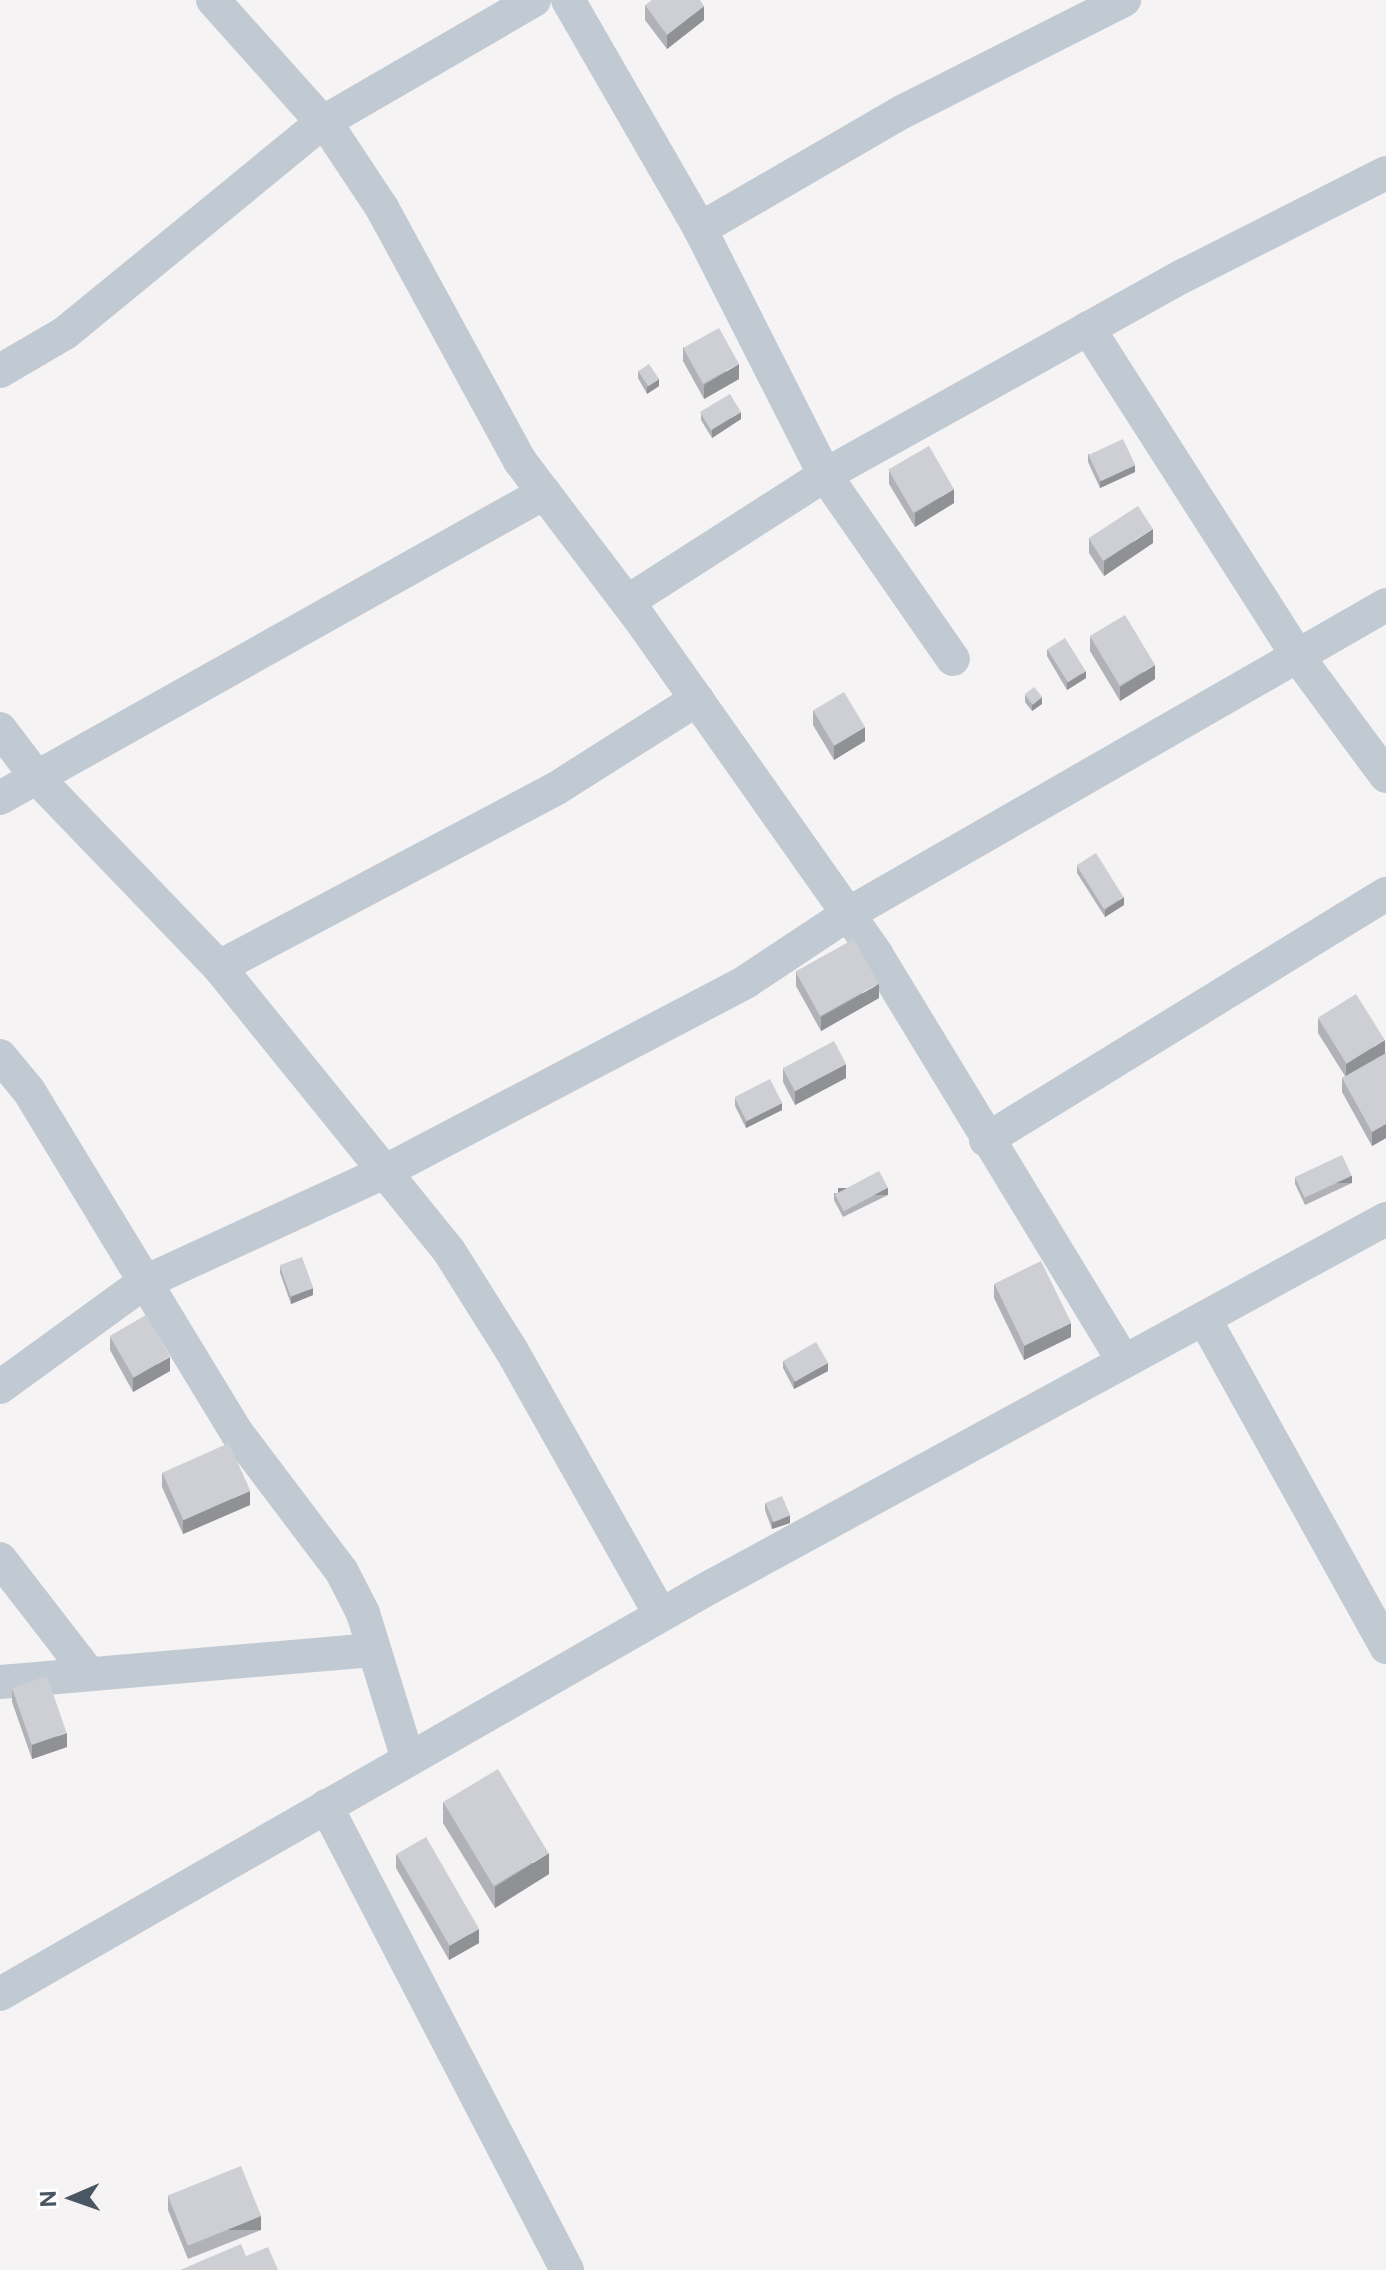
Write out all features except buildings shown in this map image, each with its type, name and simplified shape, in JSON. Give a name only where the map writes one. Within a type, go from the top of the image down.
[{"type":"street","points":[[213,0],[322,123],[382,208],[520,461],[627,602],[848,914],[1124,1362]]},
{"type":"street","points":[[0,371],[65,333],[322,123],[534,0]]},
{"type":"street","points":[[568,0],[700,229],[825,475],[953,659]]},
{"type":"street","points":[[700,229],[902,112],[1124,0]]},
{"type":"street","points":[[627,602],[825,475],[1088,328],[1386,173]]},
{"type":"street","points":[[1088,328],[1298,657],[1386,776]]},
{"type":"street","points":[[0,798],[544,493]]},
{"type":"street","points":[[0,1387],[143,1283],[382,1173],[747,981],[848,914],[1386,605]]},
{"type":"street","points":[[219,967],[557,788],[697,699]]},
{"type":"street","points":[[0,729],[38,779],[219,967],[457,1263],[661,1615]]},
{"type":"street","points":[[986,1140],[1386,894]]},
{"type":"street","points":[[0,1056],[29,1091],[237,1433],[342,1572],[363,1613],[408,1759]]},
{"type":"street","points":[[0,1994],[661,1615],[1386,1219]]},
{"type":"street","points":[[1205,1320],[1386,1647]]},
{"type":"street","points":[[0,1559],[89,1674]]},
{"type":"street","points":[[0,1682],[373,1650]]},
{"type":"street","points":[[326,1806],[567,2270]]}]
